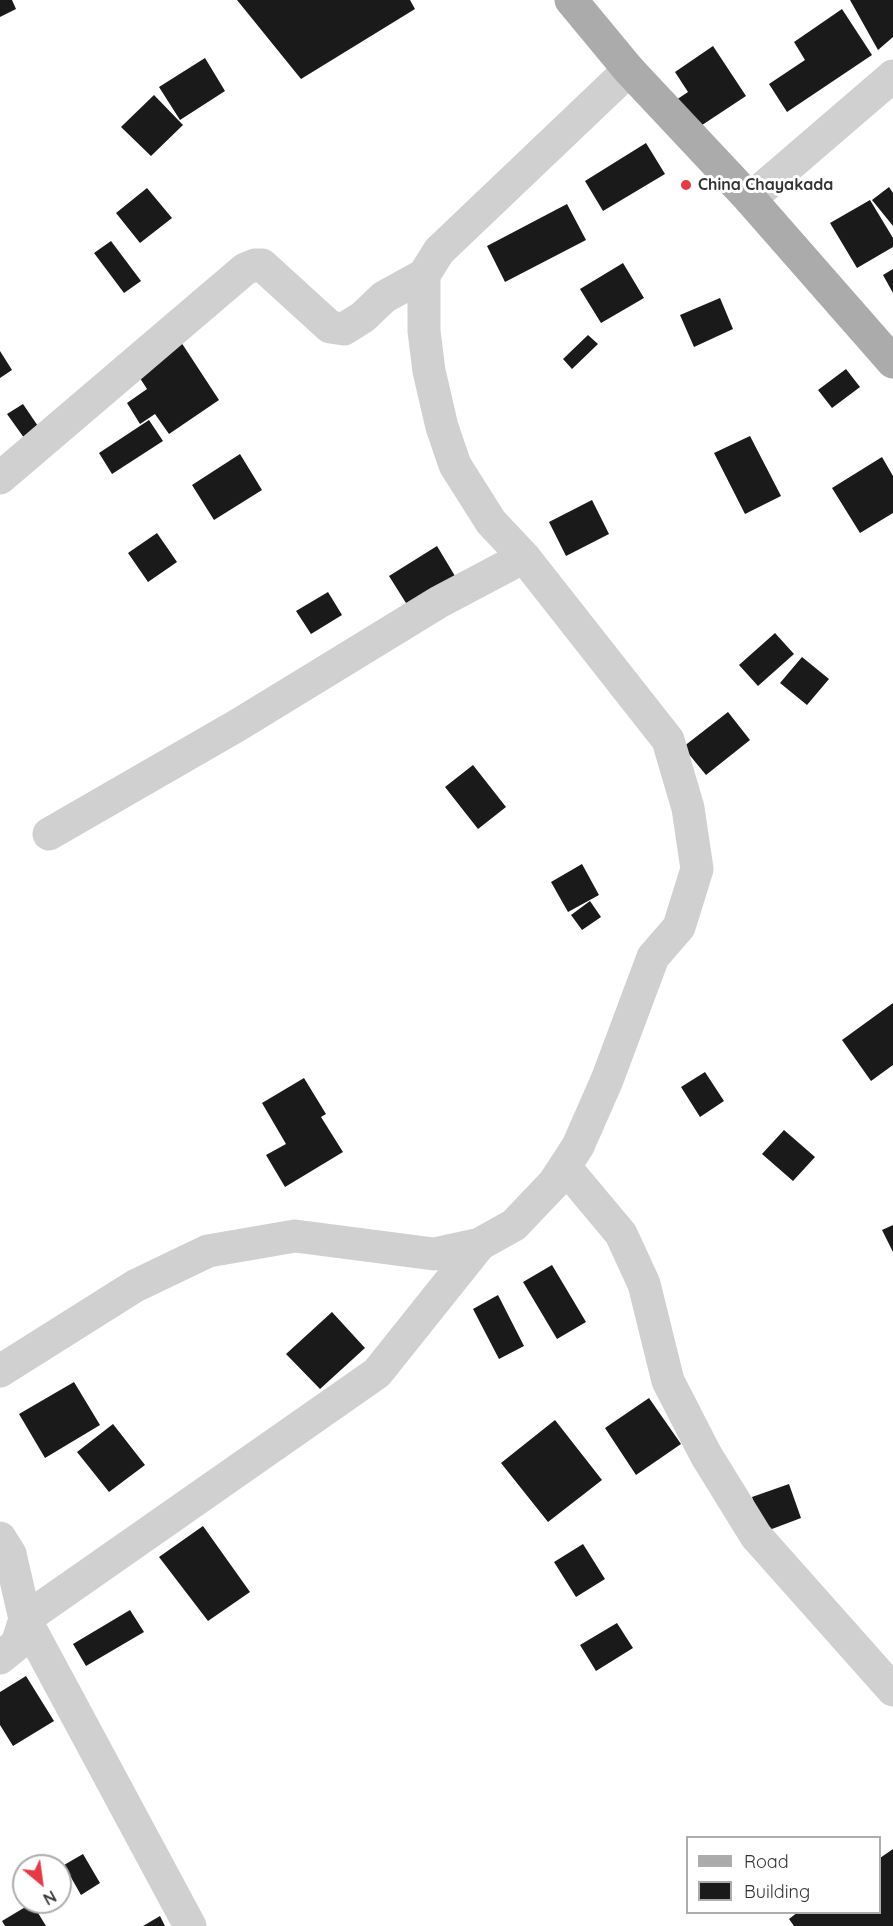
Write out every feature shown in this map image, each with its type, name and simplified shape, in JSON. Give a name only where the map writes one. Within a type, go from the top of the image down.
[{"type":"main road","points":[[572,0],[628,70],[750,199],[893,362]]},
{"type":"street","points":[[0,478],[245,269],[255,264],[262,265],[330,327],[344,329],[363,317],[384,297],[424,275],[439,251],[628,70]]},
{"type":"street","points":[[750,199],[893,76]]},
{"type":"street","points":[[0,1371],[135,1286],[208,1251],[295,1236],[434,1254],[480,1244],[514,1226],[554,1183],[578,1146],[607,1080],[653,957],[679,927],[697,869],[688,808],[668,740],[524,557],[491,522],[455,465],[442,428],[429,371],[424,331],[424,275]]},
{"type":"street","points":[[49,834],[238,725],[439,602],[524,557]]},
{"type":"street","points":[[565,1167],[621,1234],[644,1284],[668,1381],[706,1455],[749,1526],[893,1690]]},
{"type":"street","points":[[0,1658],[17,1644],[25,1619],[377,1373],[480,1244]]},
{"type":"street","points":[[0,1538],[10,1554],[25,1619],[190,1926]]},
{"type":"building","points":[[0,0],[12,0],[16,9],[0,17]]},
{"type":"building","points":[[237,0],[410,0],[415,9],[301,79]]},
{"type":"building","points":[[850,0],[893,0],[893,37],[878,50]]},
{"type":"building","points":[[842,9],[872,55],[787,112],[769,84],[805,60],[794,42]]},
{"type":"building","points":[[713,46],[746,96],[690,133],[670,104],[688,92],[675,72]]},
{"type":"building","points":[[205,58],[225,91],[180,120],[159,87]]},
{"type":"building","points":[[154,95],[183,125],[151,156],[121,127]]},
{"type":"building","points":[[646,143],[665,174],[603,211],[585,181]]},
{"type":"building","points":[[889,187],[893,193],[893,226],[872,200]]},
{"type":"building","points":[[147,188],[172,218],[140,243],[116,213]]},
{"type":"building","points":[[870,200],[893,238],[893,247],[857,268],[830,223]]},
{"type":"building","points":[[567,204],[586,240],[505,282],[487,246]]},
{"type":"building","points":[[111,241],[141,281],[124,293],[94,253]]},
{"type":"building","points":[[623,263],[644,298],[601,323],[580,289]]},
{"type":"building","points":[[893,269],[893,293],[883,275]]},
{"type":"building","points":[[720,298],[733,329],[694,347],[680,315]]},
{"type":"building","points":[[588,335],[598,344],[572,369],[563,359]]},
{"type":"building","points":[[181,342],[219,400],[169,434],[155,414],[140,424],[127,403],[147,389],[136,372]]},
{"type":"building","points":[[0,351],[12,370],[0,378]]},
{"type":"building","points":[[846,369],[860,387],[832,408],[818,390]]},
{"type":"building","points":[[23,404],[42,432],[27,442],[7,414]]},
{"type":"building","points":[[149,420],[163,441],[112,474],[99,453]]},
{"type":"building","points":[[750,436],[781,496],[745,514],[714,453]]},
{"type":"building","points":[[240,454],[262,490],[214,520],[192,485]]},
{"type":"building","points":[[882,457],[893,476],[893,513],[860,533],[832,488]]},
{"type":"building","points":[[592,500],[609,534],[566,556],[549,522]]},
{"type":"building","points":[[157,533],[177,562],[148,582],[128,553]]},
{"type":"building","points":[[437,546],[458,581],[411,611],[389,576]]},
{"type":"building","points":[[328,592],[342,615],[311,634],[296,611]]},
{"type":"building","points":[[775,633],[794,654],[758,686],[739,665]]},
{"type":"building","points":[[802,657],[829,679],[807,705],[780,683]]},
{"type":"building","points":[[728,712],[750,740],[706,775],[683,747]]},
{"type":"building","points":[[473,765],[506,807],[478,829],[445,787]]},
{"type":"building","points":[[582,864],[599,895],[568,912],[551,882]]},
{"type":"building","points":[[590,901],[601,917],[582,930],[571,915]]},
{"type":"building","points":[[893,1003],[893,1065],[871,1081],[842,1040]]},
{"type":"building","points":[[705,1072],[724,1101],[700,1117],[681,1087]]},
{"type":"building","points":[[304,1078],[326,1114],[321,1117],[343,1152],[285,1187],[266,1155],[286,1144],[262,1103]]},
{"type":"building","points":[[784,1130],[815,1157],[793,1181],[762,1154]]},
{"type":"building","points":[[893,1225],[893,1252],[882,1230]]},
{"type":"building","points":[[552,1265],[586,1322],[557,1339],[523,1282]]},
{"type":"building","points":[[498,1295],[524,1346],[499,1359],[473,1309]]},
{"type":"building","points":[[332,1312],[365,1348],[320,1389],[286,1354]]},
{"type":"building","points":[[74,1382],[100,1425],[45,1458],[19,1414]]},
{"type":"building","points":[[649,1398],[681,1444],[636,1475],[605,1428]]},
{"type":"building","points":[[555,1420],[602,1480],[548,1522],[501,1463]]},
{"type":"building","points":[[113,1424],[145,1465],[109,1492],[77,1452]]},
{"type":"building","points":[[789,1484],[801,1518],[764,1532],[752,1497]]},
{"type":"building","points":[[203,1526],[250,1592],[208,1621],[159,1557]]},
{"type":"building","points":[[583,1544],[605,1579],[576,1597],[554,1562]]},
{"type":"building","points":[[130,1610],[144,1632],[86,1666],[73,1644]]},
{"type":"building","points":[[617,1623],[633,1648],[596,1671],[580,1645]]},
{"type":"building","points":[[26,1676],[54,1721],[13,1746],[0,1725],[0,1692]]},
{"type":"building","points":[[893,1849],[893,1926],[794,1926],[789,1919],[795,1914],[881,1914],[881,1857]]},
{"type":"building","points":[[83,1854],[100,1883],[81,1895],[72,1879],[72,1860]]},
{"type":"building","points":[[14,1914],[39,1914],[46,1926],[5,1926],[2,1921]]},
{"type":"building","points":[[160,1916],[165,1926],[143,1926]]},
{"type":"place","name":"China Chayakada","points":[[686,185]]}]
